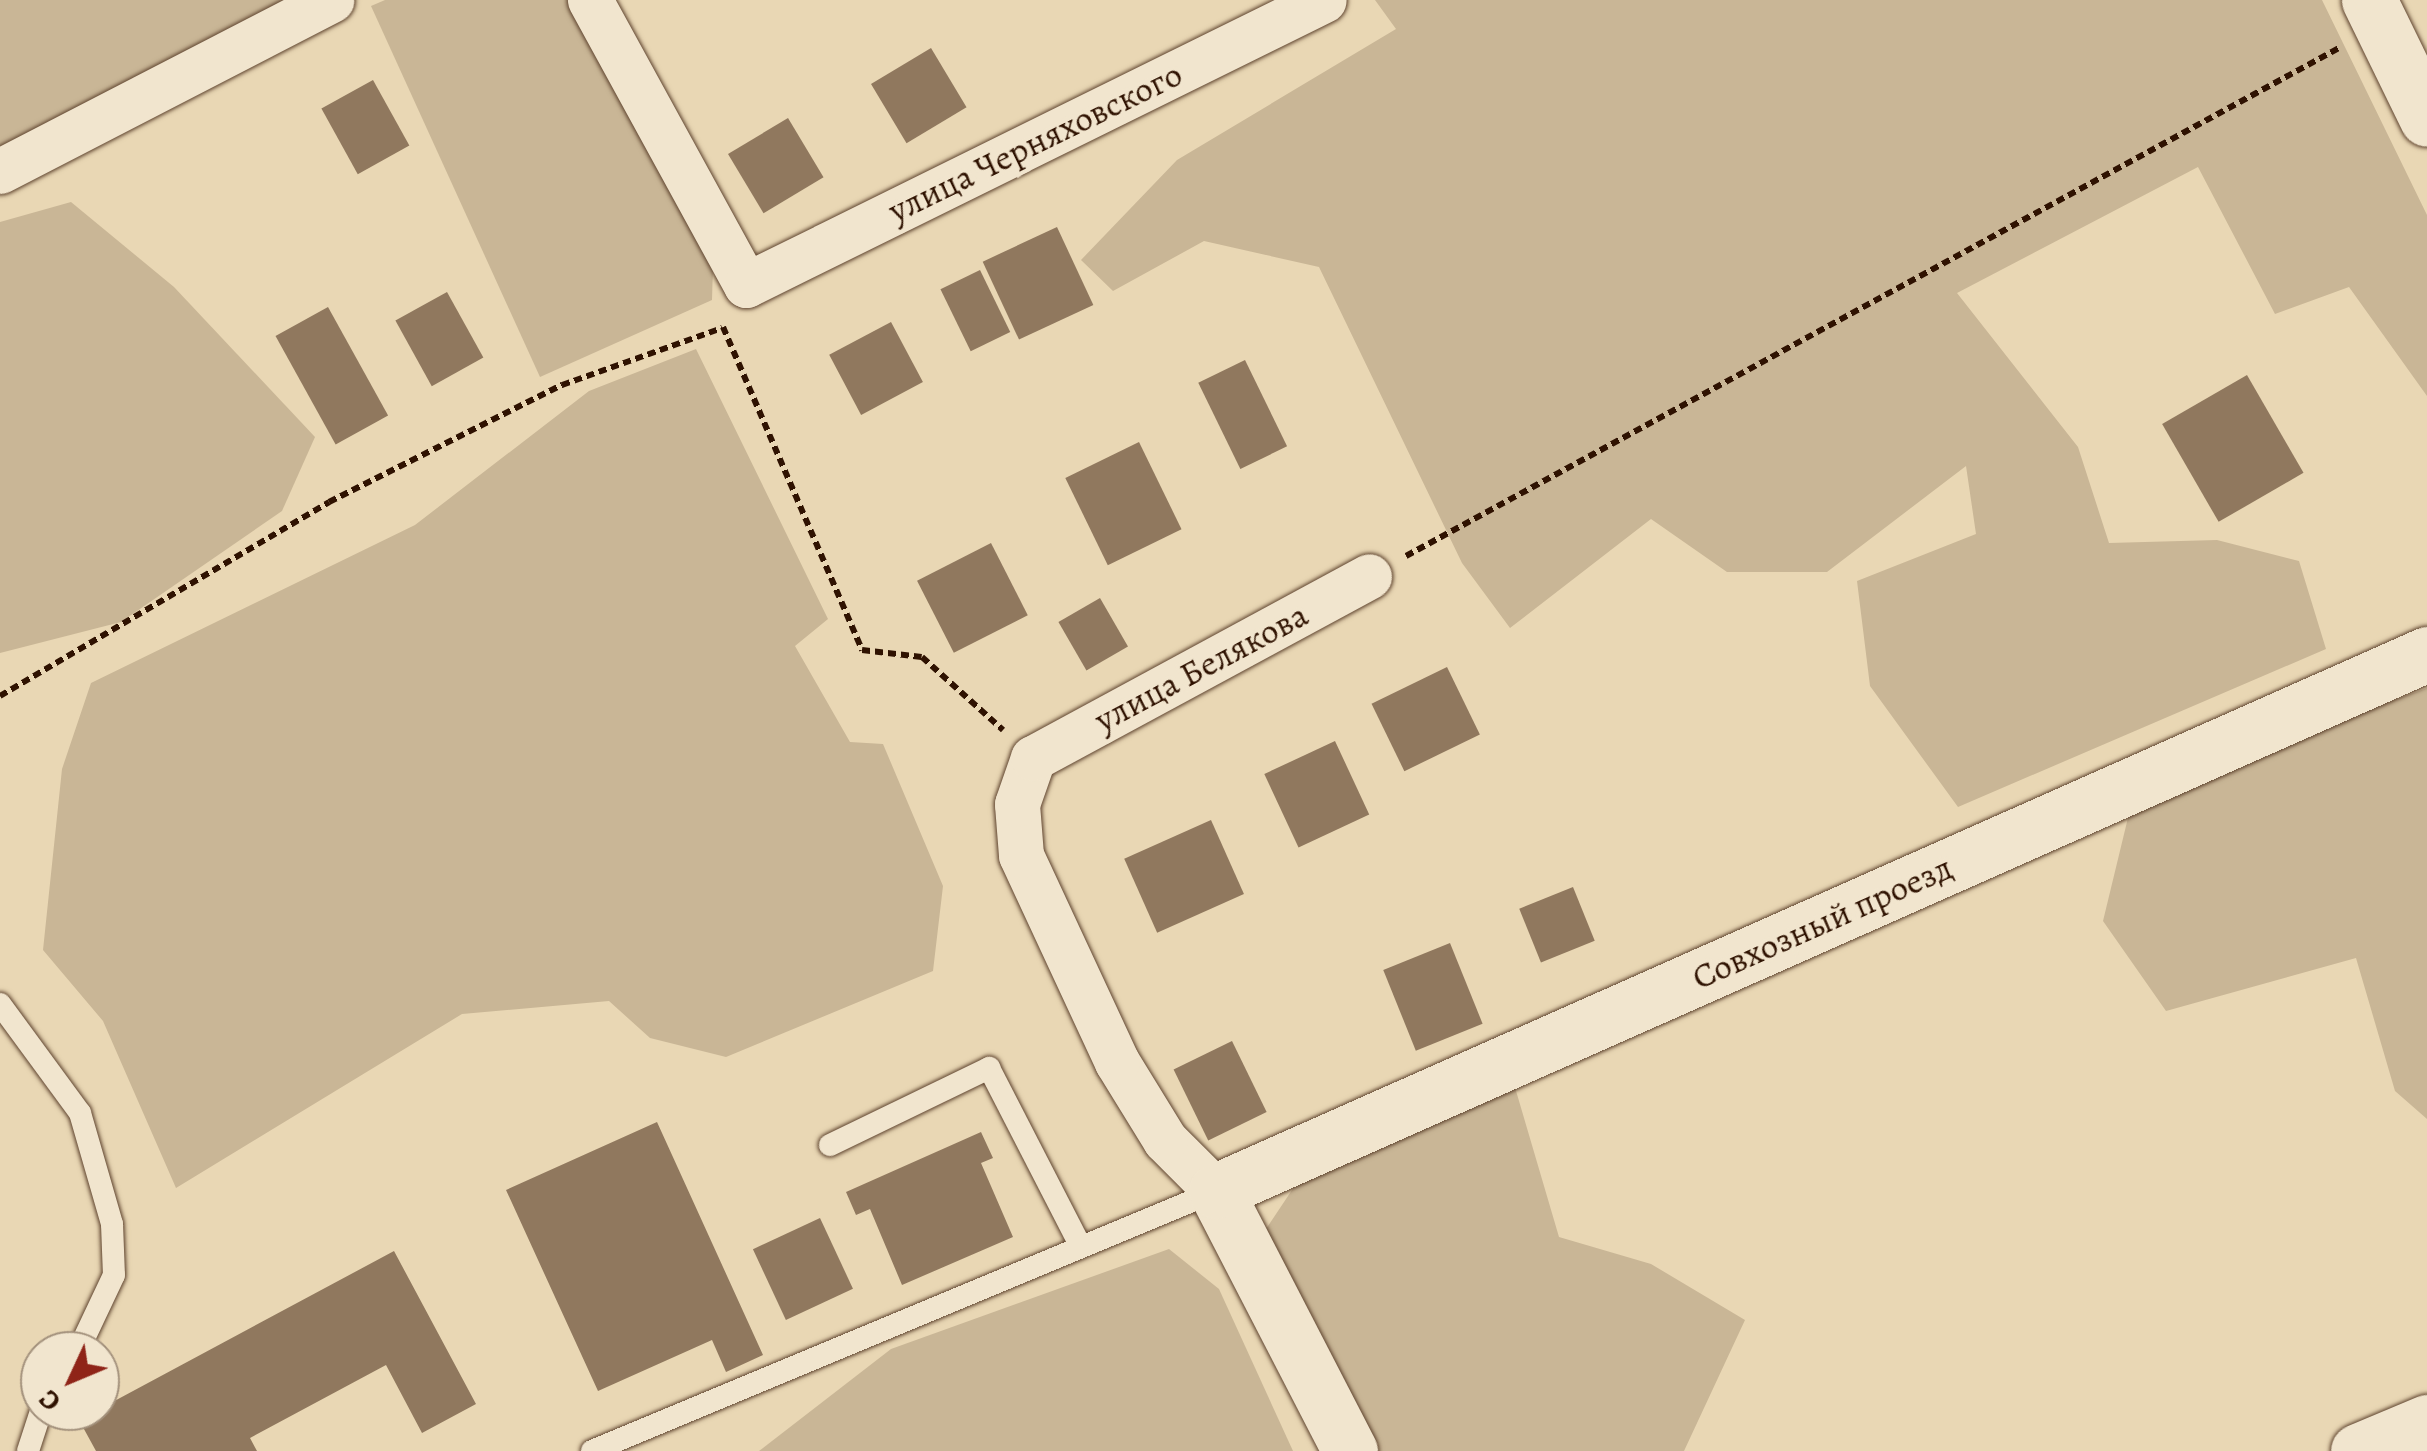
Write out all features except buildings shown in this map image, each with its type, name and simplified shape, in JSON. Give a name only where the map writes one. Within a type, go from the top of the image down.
[{"type":"main road","points":[[2375,13],[2427,119]]},
{"type":"main road","name":"Совхозный проезд","points":[[1216,1191],[2427,654]]},
{"type":"main road","points":[[1216,1191],[1350,1451]]},
{"type":"main road","points":[[2358,1451],[2427,1422]]},
{"type":"street","points":[[0,171],[332,0]]},
{"type":"street","points":[[590,0],[746,285]]},
{"type":"street","name":"улица Черняховского","points":[[746,285],[1324,0]]},
{"type":"street","name":"улица Белякова","points":[[1034,758],[1369,576]]},
{"type":"street","points":[[1034,758],[1016,804],[1021,855],[1117,1062],[1165,1140],[1216,1191]]},
{"type":"lane","points":[[0,1004],[80,1113],[112,1224],[114,1275],[87,1331]]},
{"type":"lane","points":[[830,1145],[989,1068],[1082,1247]]},
{"type":"lane","points":[[592,1451],[1216,1191]]},
{"type":"path","points":[[1369,576],[2375,13]]},
{"type":"path","points":[[0,696],[346,494],[562,385],[722,328],[746,285]]},
{"type":"path","points":[[722,328],[862,650],[922,657],[1034,758]]},
{"type":"shaded area","points":[[0,0],[305,0],[0,153]]},
{"type":"shaded area","points":[[385,0],[567,0],[713,265],[712,300],[540,377],[371,6]]},
{"type":"shaded area","points":[[1375,0],[2322,0],[2427,215],[2427,396],[2349,287],[2275,314],[2198,167],[1957,293],[2078,447],[2109,543],[2217,540],[2299,561],[2326,649],[1958,807],[1870,686],[1857,581],[1976,534],[1966,466],[1827,572],[1727,572],[1651,519],[1510,628],[1462,563],[1319,267],[1204,241],[1113,291],[1081,260],[1177,160],[1396,29]]},
{"type":"shaded area","points":[[71,202],[174,287],[315,437],[282,511],[121,622],[0,653],[0,222]]},
{"type":"shaded area","points":[[696,349],[828,619],[795,646],[850,742],[883,744],[943,886],[933,971],[726,1057],[650,1038],[609,1001],[462,1014],[176,1188],[103,1021],[43,950],[62,769],[91,683],[415,525],[589,391]]},
{"type":"shaded area","points":[[2427,688],[2427,1119],[2395,1091],[2356,958],[2166,1011],[2103,921],[2133,797]]},
{"type":"shaded area","points":[[1514,1084],[1559,1237],[1651,1264],[1745,1320],[1684,1451],[1372,1451],[1264,1232],[1312,1160]]},
{"type":"shaded area","points":[[1169,1249],[1219,1289],[1293,1451],[759,1451],[891,1349]]}]
